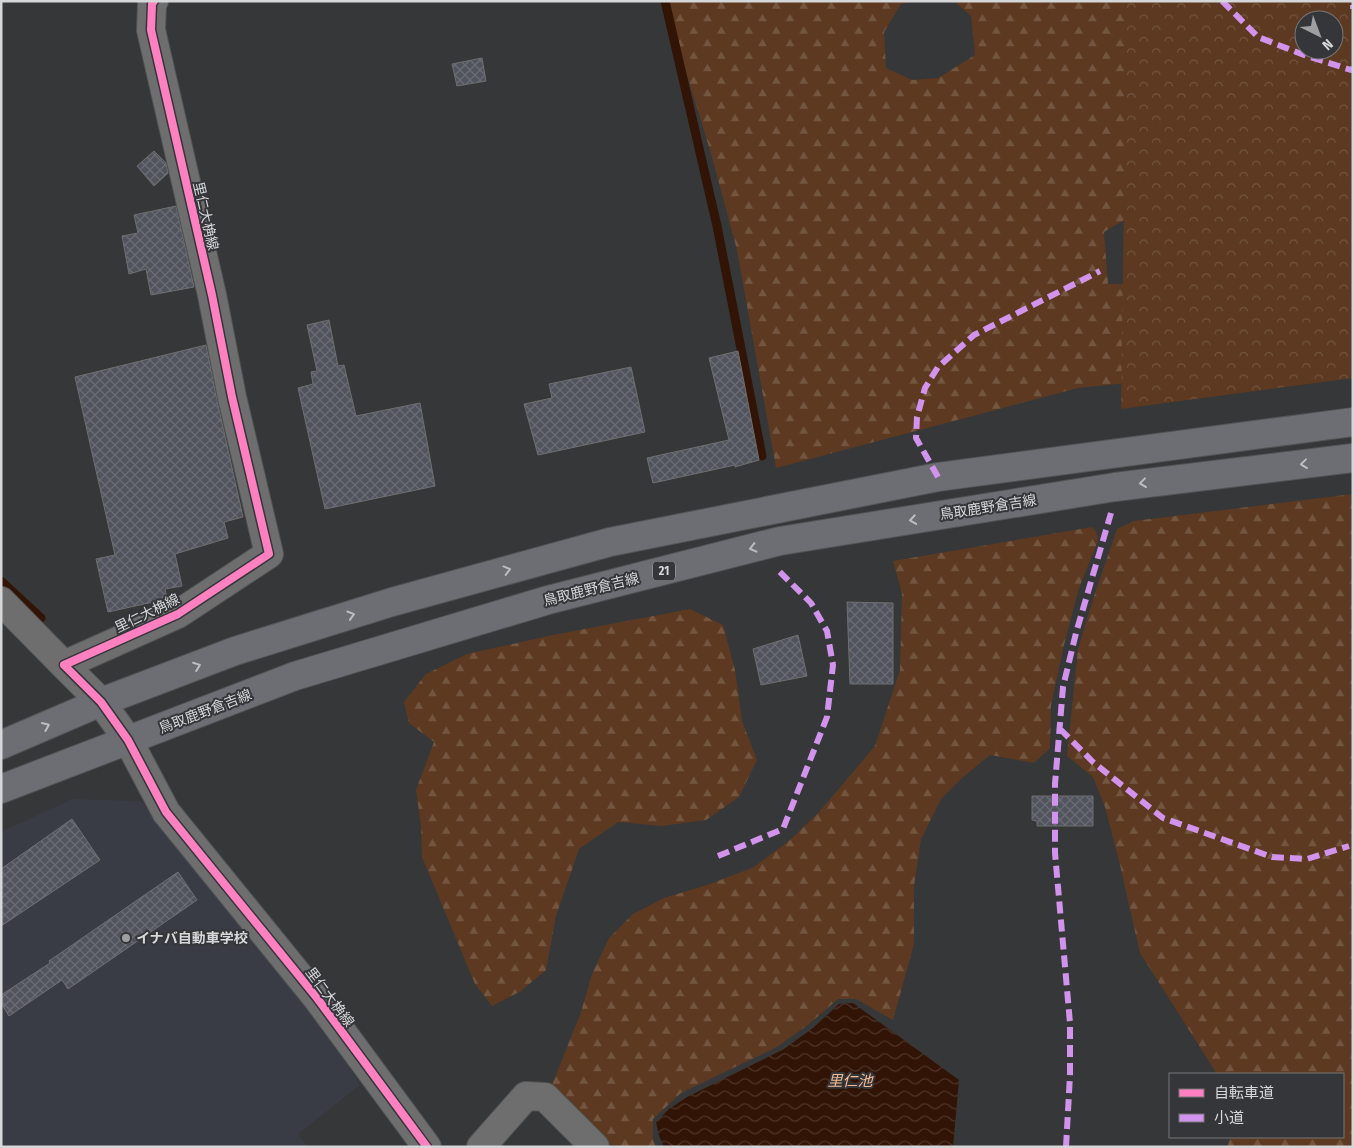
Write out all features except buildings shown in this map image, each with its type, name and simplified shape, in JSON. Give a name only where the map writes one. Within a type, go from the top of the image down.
[{"type":"main road","points":[[1,745],[101,702],[244,648],[392,602],[610,542],[938,477],[1353,422]]},
{"type":"main road","name":"鳥取鹿野倉吉線","points":[[1,789],[304,674],[548,600],[780,541],[1115,487],[1353,458]]},
{"type":"street","name":"里仁大桷線","points":[[154,1],[152,4],[151,30],[212,295],[232,397],[269,554],[178,614],[64,665],[101,702],[128,740],[166,812],[317,998],[427,1147]]},
{"type":"street","points":[[1,601],[64,665]]},
{"type":"street","points":[[482,1147],[526,1096],[545,1097],[595,1147]]},
{"type":"shaded area","name":"イナバ自動車学校","points":[[72,799],[141,801],[335,1043],[360,1085],[298,1134],[308,1147],[1,1147],[1,832]]},
{"type":"green space","points":[[668,1],[916,1],[901,4],[884,32],[886,68],[912,80],[938,78],[975,55],[971,16],[954,1],[1353,1],[1353,360],[1078,388],[776,468],[737,250],[710,150],[687,75]],"holes":[[[1143,209],[1145,284],[1108,284],[1104,232]]]},
{"type":"green space","points":[[1127,1],[1353,1],[1353,378],[1121,409]]},
{"type":"green space","points":[[1353,494],[1353,1147],[1227,1147],[1231,1138],[1344,1138],[1344,1073],[1216,1073],[1140,953],[1105,807],[1093,777],[1067,756],[1078,649],[1117,529],[1134,521]]},
{"type":"green space","points":[[1092,527],[1097,533],[1098,541],[1079,588],[1064,645],[1051,705],[1050,748],[1034,763],[990,755],[962,778],[941,799],[921,839],[914,886],[914,944],[893,1020],[856,999],[838,999],[809,1024],[777,1047],[681,1093],[653,1119],[653,1140],[656,1147],[613,1147],[552,1085],[581,1012],[592,974],[609,938],[633,914],[664,898],[710,884],[754,867],[790,840],[820,811],[875,746],[900,670],[902,593],[893,561]]},
{"type":"green space","points":[[690,609],[723,625],[735,670],[742,721],[757,760],[739,797],[706,820],[662,826],[618,822],[579,849],[556,916],[546,970],[521,991],[492,1006],[475,984],[422,857],[421,826],[416,790],[434,742],[409,723],[404,702],[426,674],[467,654],[553,635]]},
{"type":"water","name":"里仁池","points":[[853,1003],[959,1080],[953,1147],[664,1147],[656,1122],[669,1109],[687,1097],[784,1049],[813,1028],[839,1004]]},
{"type":"waterway","points":[[665,1],[717,226],[762,456]]},
{"type":"waterway","points":[[1,581],[41,618]]},
{"type":"marked path","points":[[1222,1],[1258,37],[1304,55],[1351,70],[1353,68]]},
{"type":"marked path","points":[[938,477],[916,438],[917,417],[925,388],[938,367],[974,335],[1100,271]]},
{"type":"marked path","points":[[1066,1147],[1070,1075],[1070,1023],[1055,853],[1055,784],[1063,687],[1076,633],[1111,513]]},
{"type":"marked path","points":[[718,856],[783,829],[827,717],[833,665],[827,631],[811,603],[778,570]]},
{"type":"marked path","points":[[1060,729],[1093,762],[1163,818],[1272,857],[1307,859],[1349,846]]},
{"type":"cycle path","points":[[154,1],[152,4],[151,30],[212,295],[232,397],[269,554],[178,614],[64,665],[101,702],[128,740],[166,812],[317,998],[427,1147]]},
{"type":"place","name":"イナバ自動車学校","points":[[126,938]]}]
